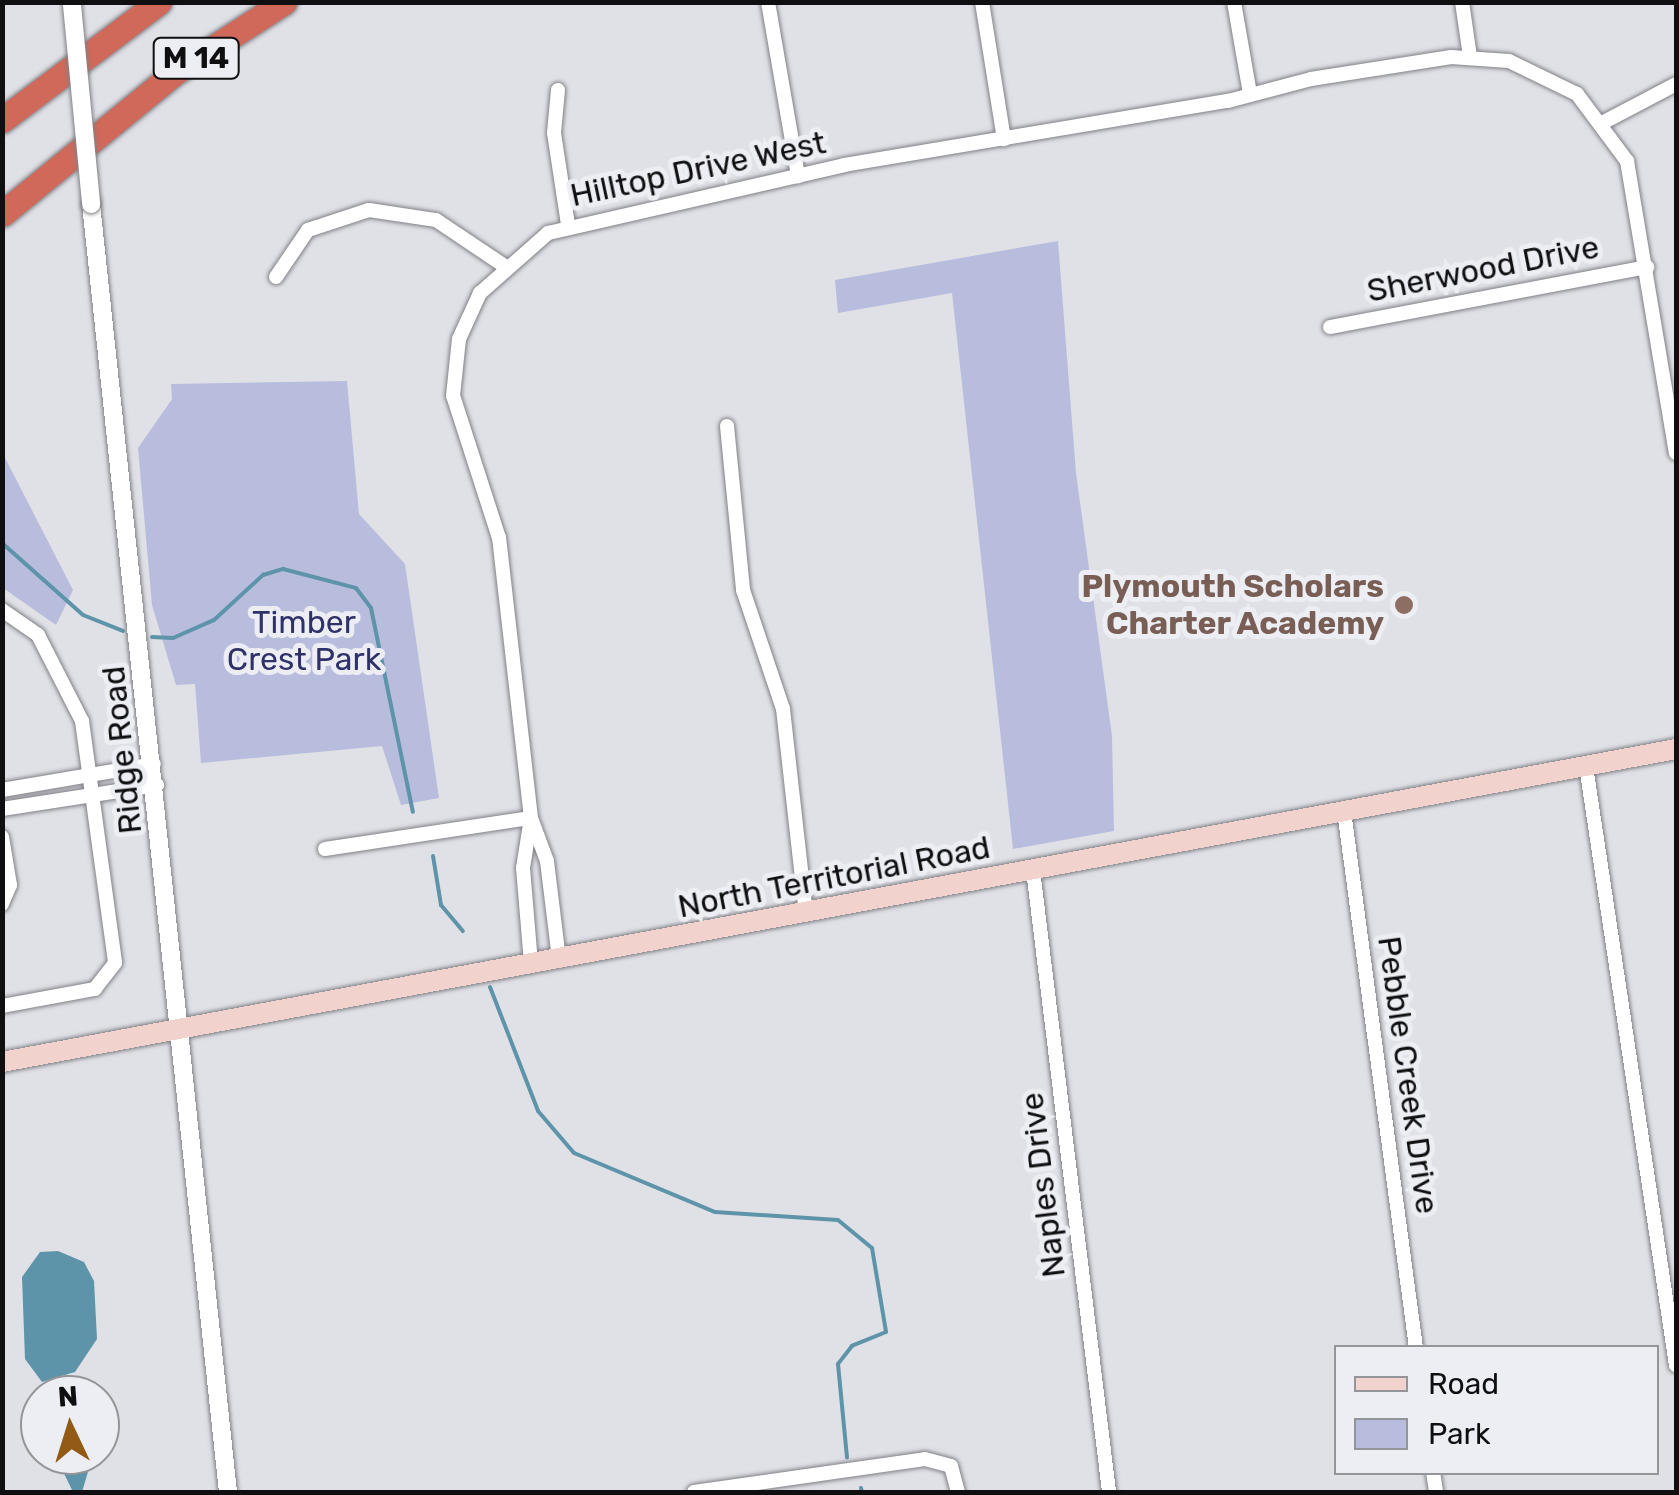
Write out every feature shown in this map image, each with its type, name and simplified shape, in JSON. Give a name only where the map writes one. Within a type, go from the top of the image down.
[{"type":"highway","name":"M 14","points":[[2,120],[159,2]]},
{"type":"highway","name":"M 14","points":[[2,214],[159,84],[284,2]]},
{"type":"main road","name":"North Territorial Road","points":[[2,1062],[1676,749]]},
{"type":"street","points":[[768,2],[798,176]]},
{"type":"street","points":[[982,2],[1004,139]]},
{"type":"street","points":[[1234,2],[1250,94]]},
{"type":"street","points":[[1462,2],[1470,57],[1547,75],[1604,122],[1632,174],[1676,454]]},
{"type":"street","name":"Ridge Road","points":[[71,4],[228,1492]]},
{"type":"street","name":"Hilltop Drive West","points":[[558,959],[548,861],[531,818],[499,538],[453,396],[464,324],[503,266],[568,224],[798,176],[1470,57]]},
{"type":"street","points":[[1604,122],[1676,84]]},
{"type":"street","points":[[558,90],[554,134],[568,224]]},
{"type":"street","points":[[276,276],[308,230],[369,210],[436,220],[503,266]]},
{"type":"street","name":"Sherwood Drive","points":[[1330,326],[1647,267]]},
{"type":"street","points":[[727,426],[743,590],[783,709],[806,913]]},
{"type":"street","points":[[2,610],[38,636],[71,694],[92,773],[114,972],[95,989],[2,1006]]},
{"type":"street","points":[[2,790],[154,764]]},
{"type":"street","points":[[1586,766],[1676,1365]]},
{"type":"street","points":[[2,809],[94,791],[156,785]]},
{"type":"street","name":"Pebble Creek Drive","points":[[1344,810],[1416,1345]]},
{"type":"street","points":[[325,849],[531,818]]},
{"type":"street","name":"Hilltop Drive West","points":[[531,818],[523,868],[531,964]]},
{"type":"street","points":[[2,837],[10,884],[2,904]]},
{"type":"street","name":"Naples Drive","points":[[1033,870],[1110,1492]]},
{"type":"street","points":[[694,1492],[925,1459],[951,1466],[958,1492]]},
{"type":"green space","points":[[1058,241],[1076,473],[1112,736],[1114,831],[1013,849],[952,293],[838,313],[835,280]]},
{"type":"green space","name":"Timber Crest Park","points":[[347,381],[359,514],[405,564],[439,798],[401,805],[382,746],[201,763],[195,684],[176,685],[152,605],[138,448],[172,399],[171,384]]},
{"type":"green space","points":[[2,452],[73,590],[56,625],[3,588]]},
{"type":"shaded area","points":[[58,1251],[84,1262],[94,1281],[97,1339],[75,1372],[65,1375],[37,1375],[25,1359],[22,1277],[40,1252]]},
{"type":"shaded area","points":[[65,1475],[87,1475],[82,1492],[73,1492]]},
{"type":"waterway","points":[[2,543],[83,615],[123,631]]},
{"type":"waterway","points":[[152,637],[173,638],[214,620],[263,575],[283,569],[356,588],[371,608],[413,812]]},
{"type":"waterway","points":[[433,856],[441,905],[463,931]]},
{"type":"waterway","points":[[490,987],[538,1111],[574,1153],[715,1212],[838,1220],[872,1248],[886,1332],[852,1346],[838,1364],[847,1458]]},
{"type":"waterway","points":[[861,1488],[862,1492]]},
{"type":"place","name":"Plymouth Scholars Charter Academy","points":[[1404,605]]}]
